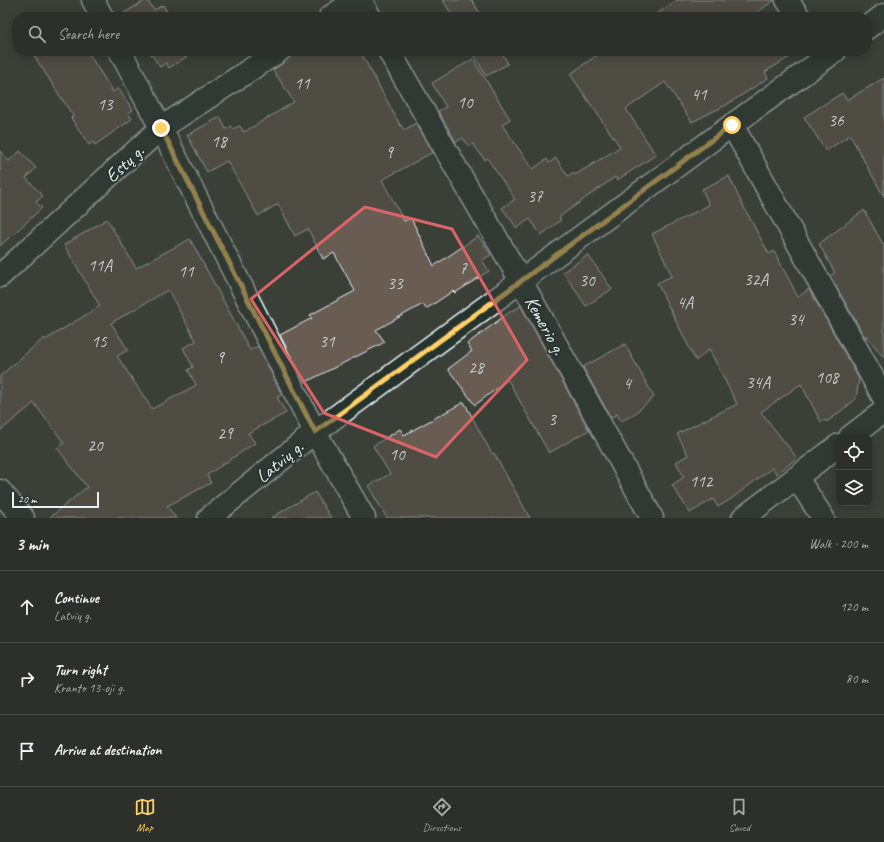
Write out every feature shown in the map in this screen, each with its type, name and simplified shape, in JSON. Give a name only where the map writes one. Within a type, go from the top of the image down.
[{"type":"street","points":[[93,0],[99,12]]},
{"type":"street","points":[[338,12],[356,0]]},
{"type":"street","points":[[360,0],[367,12]]},
{"type":"street","points":[[787,0],[795,12]]},
{"type":"street","points":[[872,24],[884,16]]},
{"type":"street","points":[[123,56],[161,128],[315,432],[364,518]]},
{"type":"street","name":"Estų g.","points":[[0,276],[161,128],[271,56]]},
{"type":"street","name":"Kemerio g.","points":[[392,56],[521,281],[652,518]]},
{"type":"street","name":"Latvių g.","points":[[209,518],[315,432],[824,56]]},
{"type":"street","points":[[732,125],[884,398]]},
{"type":"street","points":[[854,434],[884,411]]},
{"type":"street","points":[[743,518],[836,447]]},
{"type":"street","points":[[796,478],[822,518]]},
{"type":"street","points":[[0,491],[23,518]]},
{"type":"highlighted area","points":[[365,207],[452,229],[527,360],[436,457],[324,413],[251,299]]},
{"type":"building","points":[[147,0],[154,10],[163,5],[167,12],[126,12]]},
{"type":"building","points":[[443,0],[472,0],[479,12],[450,12]]},
{"type":"building","points":[[677,0],[775,0],[757,12],[659,12]]},
{"type":"building","points":[[34,56],[90,56],[113,92],[118,88],[133,110],[128,113],[132,119],[95,145],[93,142],[89,145],[71,118],[73,116]]},
{"type":"building","points":[[152,56],[188,56],[169,68],[166,63],[160,67]]},
{"type":"building","points":[[363,56],[400,125],[404,130],[416,123],[433,152],[382,180],[404,221],[411,218],[434,266],[478,236],[491,255],[482,260],[489,271],[455,293],[453,291],[426,309],[423,304],[376,330],[385,342],[304,383],[280,335],[312,318],[310,315],[355,291],[334,253],[323,259],[308,229],[295,236],[278,204],[258,216],[227,161],[207,172],[187,135],[220,117],[226,129],[231,126],[233,129],[240,126],[244,132],[294,102],[273,70],[290,57]]},
{"type":"building","points":[[475,56],[504,56],[508,64],[486,76]]},
{"type":"building","points":[[596,56],[792,56],[765,72],[768,78],[728,104],[692,122],[665,82],[626,109],[656,155],[617,180],[615,177],[559,217],[561,220],[541,235],[530,219],[517,228],[502,208],[515,199],[487,158],[485,160],[473,144],[469,147],[463,138],[456,142],[438,111],[446,107],[432,83],[473,59],[510,119],[502,125],[533,169],[547,159],[549,163],[556,158],[568,176],[573,172],[575,175],[620,147],[570,74]]},
{"type":"building","points":[[884,78],[884,197],[850,135],[826,151],[804,117],[842,93],[847,100]]},
{"type":"building","points":[[0,151],[9,161],[20,151],[36,168],[26,178],[43,196],[36,202],[42,208],[0,246]]},
{"type":"building","points":[[729,176],[769,254],[774,251],[798,297],[809,289],[859,379],[856,399],[827,422],[826,420],[821,422],[801,384],[761,412],[797,458],[777,474],[772,468],[718,507],[713,499],[690,513],[672,485],[684,477],[676,462],[688,455],[677,434],[737,404],[709,349],[696,361],[657,283],[672,276],[652,234],[709,205],[702,189]]},
{"type":"building","points":[[864,210],[884,246],[884,358],[866,335],[866,339],[830,276],[835,273],[819,244]]},
{"type":"building","points":[[107,219],[136,268],[190,239],[250,350],[258,346],[282,395],[277,397],[286,413],[248,433],[255,443],[207,475],[211,483],[167,506],[176,518],[49,518],[87,487],[57,448],[64,443],[34,403],[0,431],[0,376],[44,338],[45,340],[100,306],[64,245]],"holes":[[[168,290],[196,341],[183,348],[193,367],[188,370],[196,385],[152,409],[117,356],[128,350],[111,323]]]},
{"type":"building","points":[[588,255],[612,289],[586,306],[563,272]]},
{"type":"building","points":[[521,306],[589,430],[549,453],[508,380],[475,405],[448,369],[472,351],[467,344],[511,311]]},
{"type":"building","points":[[625,344],[654,397],[633,415],[621,421],[617,414],[611,418],[583,367]]},
{"type":"building","points":[[464,402],[492,454],[494,453],[530,518],[387,518],[368,486],[390,474],[373,446],[400,429],[404,435]]},
{"type":"building","points":[[315,492],[331,518],[271,518]]},
{"type":"route","points":[[161,128],[315,432],[732,125]]}]
